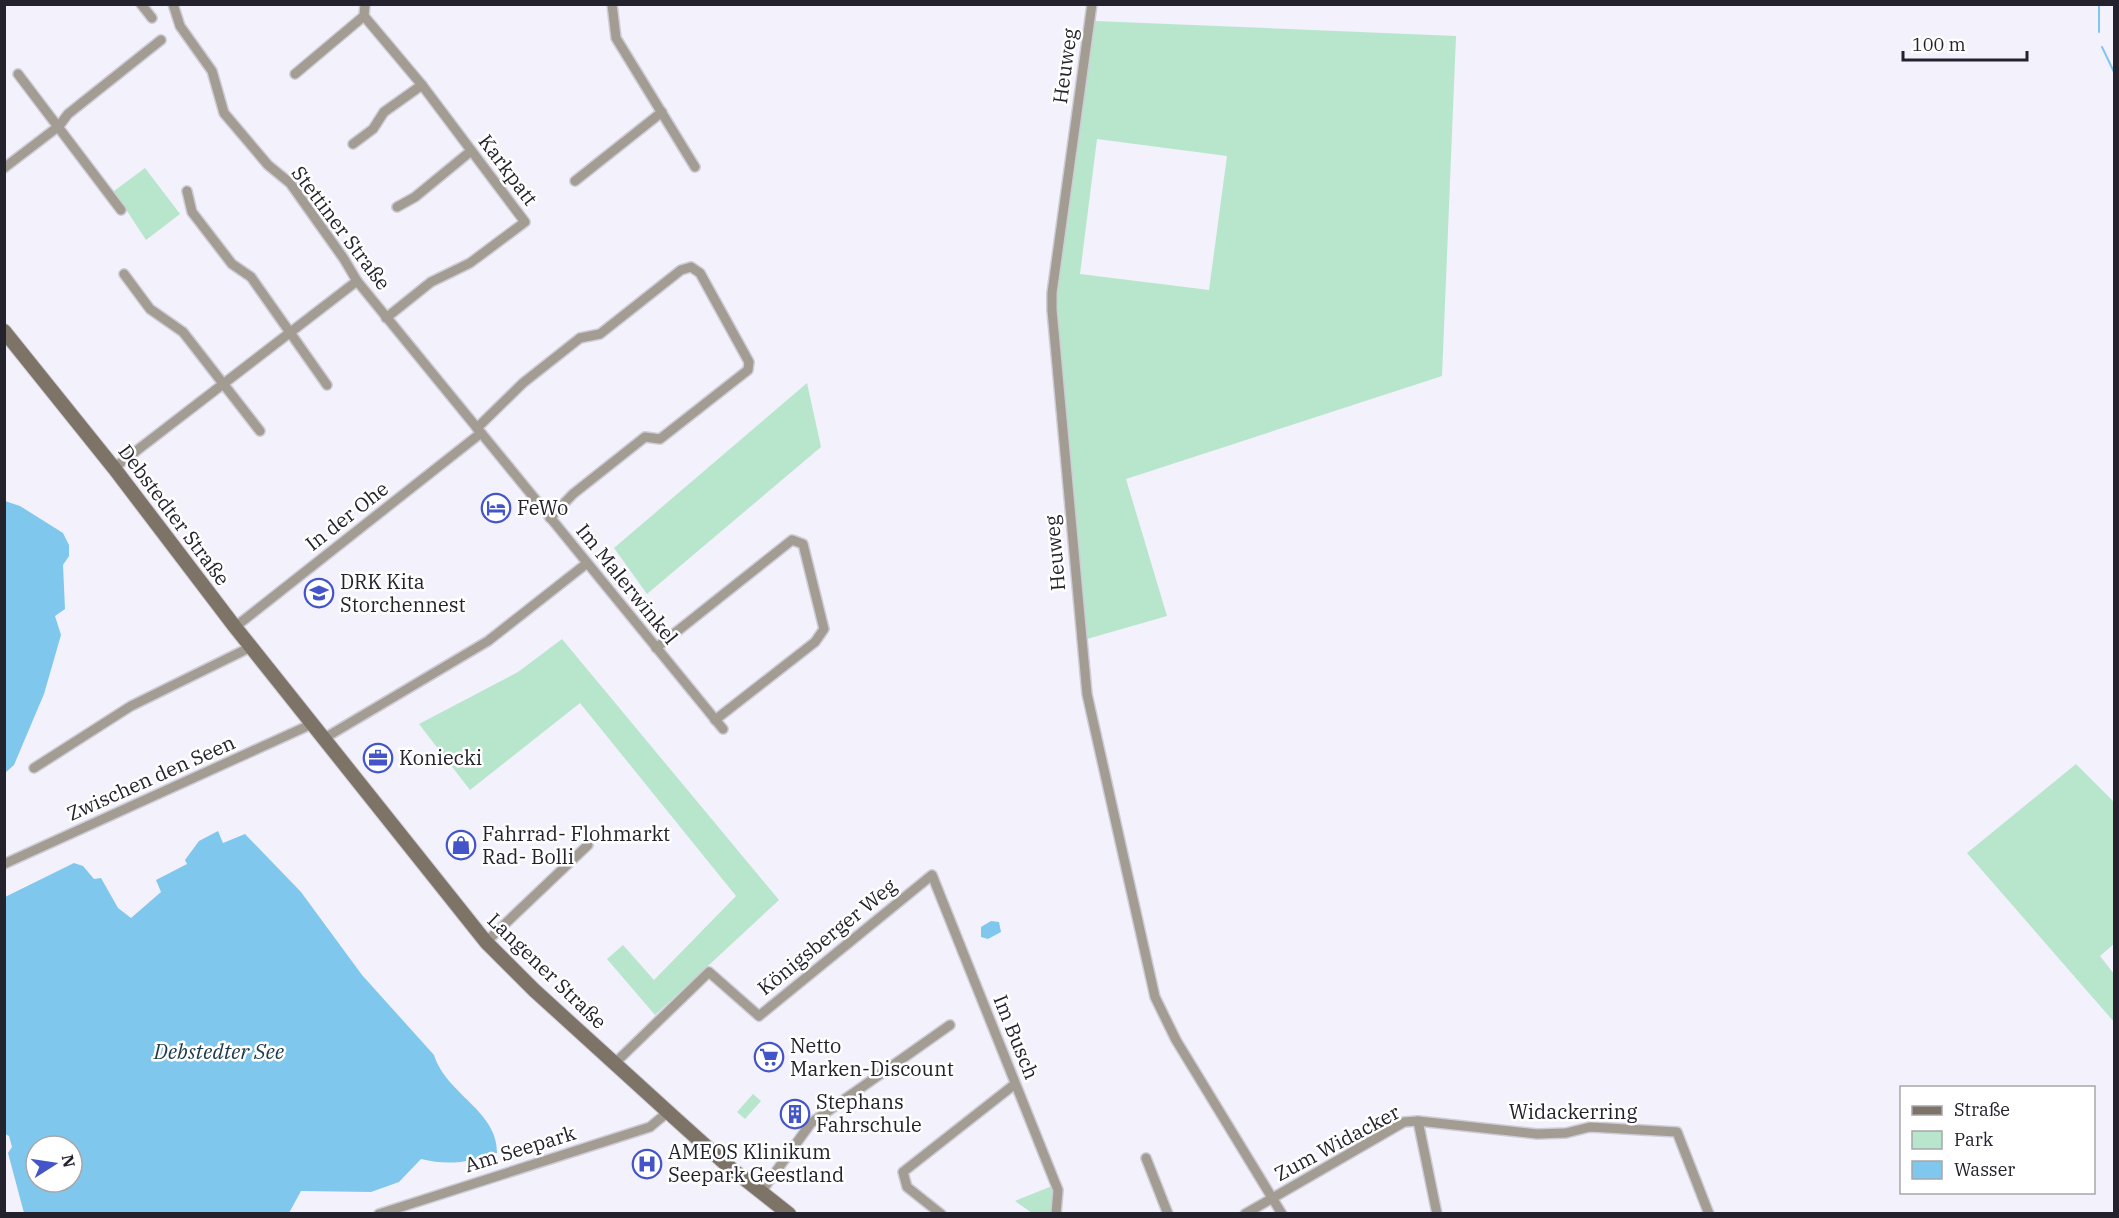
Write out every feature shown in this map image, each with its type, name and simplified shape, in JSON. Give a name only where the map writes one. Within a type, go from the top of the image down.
[{"type":"main road","name":"Debstedter Straße","points":[[4,331],[114,468],[312,724]]},
{"type":"main road","name":"Langener Straße","points":[[312,724],[486,942],[534,990],[668,1112],[760,1192],[789,1214]]},
{"type":"street","points":[[141,4],[152,18]]},
{"type":"street","name":"Stettiner Straße","points":[[173,4],[180,26],[212,71],[224,113],[268,165],[290,183],[357,281],[479,431]]},
{"type":"street","points":[[295,74],[364,16],[365,4]]},
{"type":"street","points":[[612,4],[615,38],[695,167]]},
{"type":"street","name":"Heuweg","points":[[1092,4],[1052,303],[1085,678],[1155,997],[1176,1040],[1274,1197],[1282,1214]]},
{"type":"street","name":"Karkpatt","points":[[364,16],[422,85],[525,222],[470,263],[431,282],[386,318]]},
{"type":"street","points":[[4,168],[59,126],[68,114],[162,40]]},
{"type":"street","points":[[18,74],[121,210]]},
{"type":"street","points":[[353,144],[374,129],[384,112],[422,85]]},
{"type":"street","points":[[575,181],[662,112]]},
{"type":"street","points":[[397,207],[415,197],[471,151]]},
{"type":"street","points":[[187,191],[192,212],[232,264],[251,277],[327,385]]},
{"type":"street","name":"In der Ohe","points":[[235,627],[479,431],[523,384],[580,338],[600,334],[681,270],[691,267],[700,273],[749,362],[748,370],[660,439],[645,437],[573,494],[550,518]]},
{"type":"street","points":[[124,274],[150,309],[183,332],[224,382],[260,432]]},
{"type":"street","points":[[114,468],[357,281]]},
{"type":"street","name":"Im Malerwinkel","points":[[479,431],[723,729]]},
{"type":"street","points":[[656,648],[792,540],[803,544],[824,630],[815,642],[715,720]]},
{"type":"street","points":[[323,739],[488,641],[586,564]]},
{"type":"street","points":[[34,768],[131,706],[251,647]]},
{"type":"street","name":"Zwischen den Seen","points":[[4,864],[312,724]]},
{"type":"street","points":[[486,942],[588,845]]},
{"type":"street","name":"Königsberger Weg","points":[[615,1063],[709,972],[759,1016],[932,875]]},
{"type":"street","name":"Im Busch","points":[[932,875],[1058,1190],[1056,1214]]},
{"type":"street","points":[[760,1192],[811,1123],[950,1025]]},
{"type":"street","points":[[941,1214],[907,1187],[903,1172],[1015,1084]]},
{"type":"street","name":"Am Seepark","points":[[379,1214],[650,1128],[668,1112]]},
{"type":"street","points":[[1418,1121],[1437,1214]]},
{"type":"street","name":"Zum Widacker","points":[[1245,1214],[1404,1122],[1418,1121]]},
{"type":"street","name":"Widackerring","points":[[1418,1121],[1537,1134],[1566,1134],[1590,1127],[1677,1132],[1709,1214]]},
{"type":"street","points":[[1146,1158],[1168,1214]]},
{"type":"green space","points":[[1095,21],[1456,36],[1442,376],[1126,479],[1167,616],[1087,639],[1055,291]],"holes":[[[1097,139],[1227,156],[1209,290],[1080,274]]]},
{"type":"green space","points":[[145,168],[180,214],[146,240],[114,191]]},
{"type":"green space","points":[[807,383],[821,447],[647,594],[614,548]]},
{"type":"green space","points":[[611,561],[628,582],[619,589],[603,568]]},
{"type":"green space","points":[[562,639],[779,900],[655,1015],[607,959],[623,945],[654,980],[736,896],[580,703],[470,790],[419,724],[518,672]]},
{"type":"green space","points":[[2076,764],[2114,802],[2114,944],[2100,956],[2114,974],[2114,1022],[1967,853]]},
{"type":"green space","points":[[753,1094],[761,1101],[745,1119],[737,1112]]},
{"type":"green space","points":[[1052,1186],[1055,1195],[1053,1213],[1032,1213],[1015,1201]]},
{"type":"water","points":[[5,501],[20,506],[63,533],[69,545],[69,556],[63,565],[65,609],[55,616],[61,635],[44,694],[14,765],[5,773]]},
{"type":"water","name":"Debstedter See","points":[[218,831],[223,843],[245,834],[301,892],[362,975],[434,1055],[449,1081],[481,1114],[495,1138],[497,1153],[459,1162],[421,1159],[399,1182],[371,1192],[301,1191],[289,1213],[24,1213],[8,1153],[12,1147],[9,1136],[5,1134],[5,897],[74,863],[83,866],[94,879],[101,878],[118,908],[131,918],[161,892],[156,880],[187,864],[185,860],[199,841]]},
{"type":"water","points":[[991,921],[999,922],[1001,932],[988,939],[981,937],[981,927]]},
{"type":"waterway","points":[[2099,4],[2099,32]]},
{"type":"waterway","points":[[2102,47],[2114,72]]},
{"type":"place","name":"FeWo","points":[[496,508]]},
{"type":"place","name":"DRK Kita Storchennest","points":[[319,593]]},
{"type":"place","name":"Koniecki","points":[[378,758]]},
{"type":"place","name":"Fahrrad- Flohmarkt Rad- Bolli","points":[[461,845]]},
{"type":"place","name":"Netto Marken-Discount","points":[[769,1057]]},
{"type":"place","name":"Stephans Fahrschule","points":[[795,1114]]},
{"type":"place","name":"AMEOS Klinikum Seepark Geestland","points":[[647,1164]]}]
